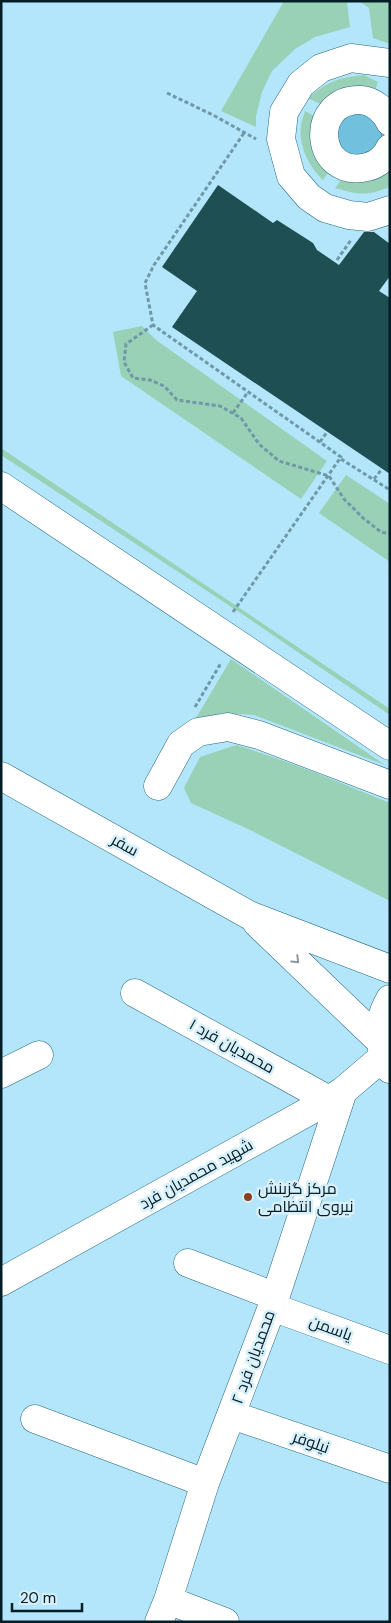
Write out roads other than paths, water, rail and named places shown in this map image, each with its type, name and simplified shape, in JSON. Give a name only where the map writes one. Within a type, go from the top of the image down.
[{"type":"street","points":[[390,63],[352,58],[321,68],[302,84],[284,112],[281,138],[291,176],[309,197],[325,208],[349,215],[368,217],[390,210]]},
{"type":"street","points":[[390,122],[380,108],[360,100],[338,106],[330,114],[323,132],[327,151],[338,164],[347,167],[359,169],[370,167],[380,161],[390,148]]},
{"type":"street","points":[[1,486],[390,746]]},
{"type":"street","points":[[158,786],[181,744],[198,732],[228,728],[259,735],[390,786]]},
{"type":"street","name":"سفر","points":[[1,776],[249,915],[390,969]]},
{"type":"street","name":"سفر","points":[[249,915],[384,1055]]},
{"type":"street","name":"۱ محمدیان فرد","points":[[135,993],[336,1095]]},
{"type":"street","points":[[384,1055],[380,1025],[384,1010],[390,999]]},
{"type":"street","points":[[1,1074],[39,1055]]},
{"type":"street","name":"شهید محمدیان فرد","points":[[1,1282],[336,1095],[384,1055]]},
{"type":"street","name":"۲ محمدیان فرد","points":[[163,1611],[205,1483],[232,1416],[273,1302],[336,1095]]},
{"type":"street","name":"یاسمن","points":[[188,1262],[273,1302],[390,1350]]},
{"type":"street","name":"نیلوفر","points":[[232,1416],[390,1469]]},
{"type":"street","points":[[35,1419],[205,1483]]},
{"type":"street","points":[[163,1611],[225,1622]]},
{"type":"water","points":[[349,112],[372,114],[380,129],[382,138],[377,146],[365,157],[342,152],[335,130]]},
{"type":"place","name":"مرکز گزینش نیروی انتظامی","points":[[248,1197]]}]
